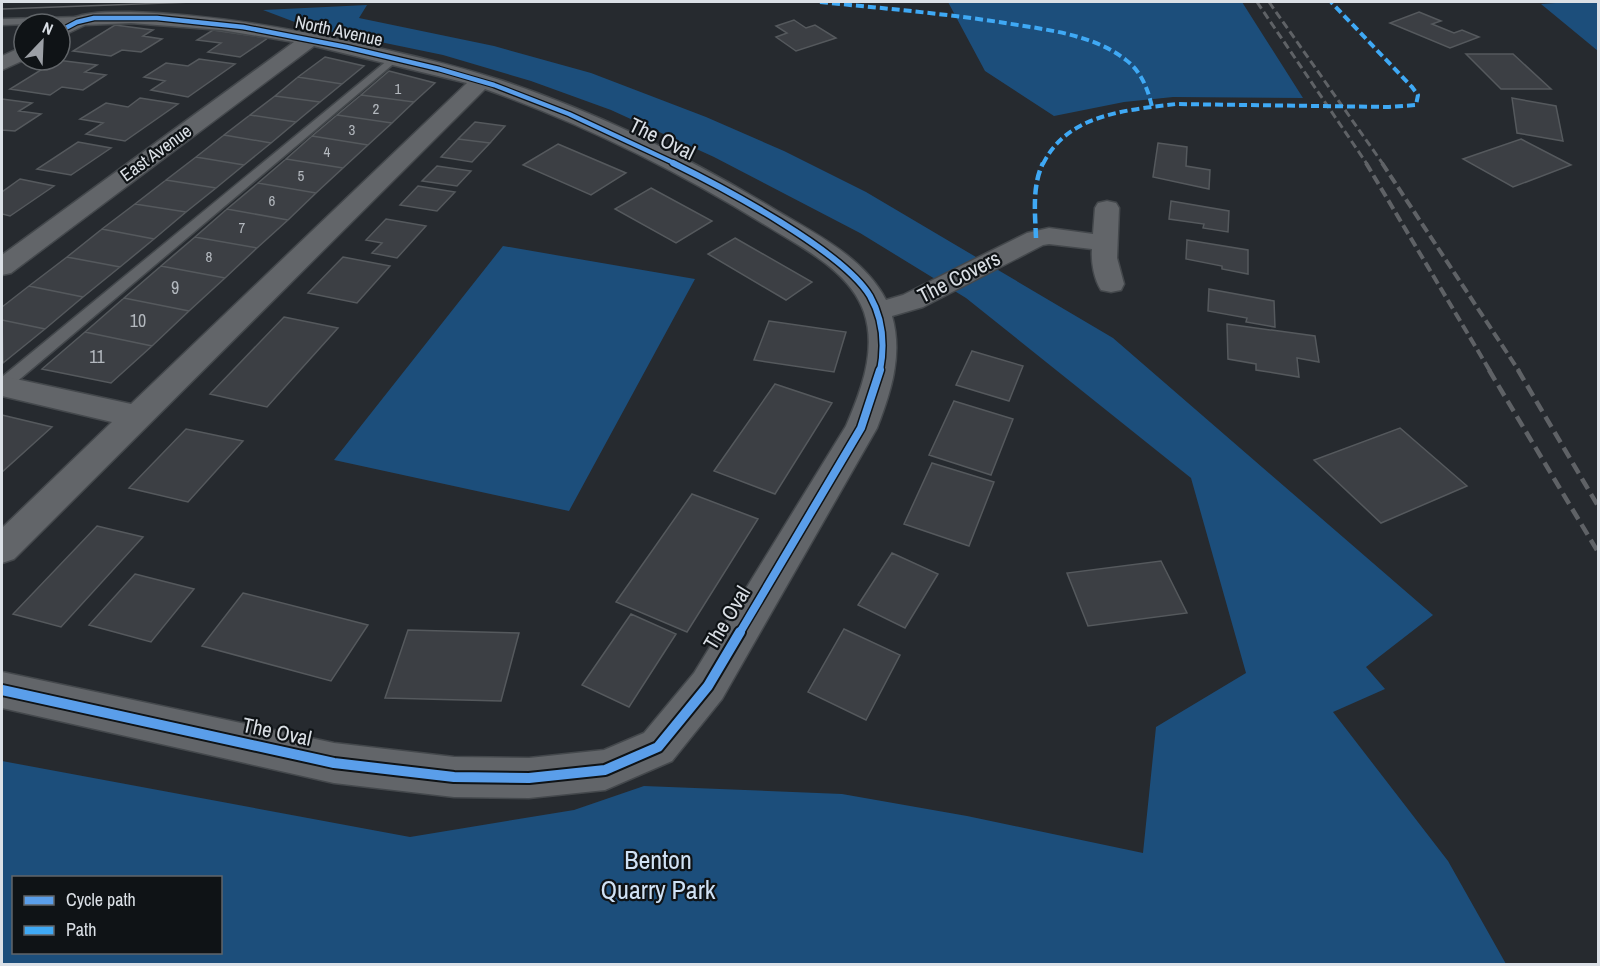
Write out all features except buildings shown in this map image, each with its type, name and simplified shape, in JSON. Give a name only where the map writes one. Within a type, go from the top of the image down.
[{"type":"street","points":[[72,24],[80,20]]},
{"type":"street","name":"North Avenue","points":[[80,20],[197,21],[311,39],[481,81]]},
{"type":"street","name":"East Avenue","points":[[2,267],[311,39]]},
{"type":"street","points":[[2,549],[481,81]]},
{"type":"street","name":"The Oval","points":[[2,690],[334,763],[454,777],[529,778],[605,770],[658,747],[708,686],[861,428],[874,397],[880,372],[882,329],[878,311],[869,294],[838,262],[766,215],[689,172],[622,139],[558,110],[481,81]]},
{"type":"street","points":[[1107,208],[1106,268],[1111,284]]},
{"type":"street","name":"The Covers","points":[[878,311],[912,301],[1036,238],[1049,236],[1105,243]]},
{"type":"street","points":[[2,386],[136,416]]},
{"type":"lane","points":[[2,22],[80,20]]},
{"type":"lane","points":[[2,386],[394,58]]},
{"type":"green space","points":[[948,2],[1242,2],[1303,98],[1173,97],[1124,102],[1054,116],[985,71]]},
{"type":"green space","points":[[1598,2],[1598,51],[1541,4]]},
{"type":"green space","name":"Benton Quarry Park","points":[[367,5],[359,18],[494,46],[591,73],[706,117],[784,151],[866,192],[1113,338],[1433,615],[1366,667],[1385,689],[1333,712],[1448,861],[1506,964],[2,964],[2,761],[410,837],[574,810],[644,786],[842,794],[967,816],[1143,853],[1156,727],[1246,673],[1191,478],[966,298],[860,233],[714,157],[611,110],[531,81],[443,55],[308,27],[263,10]]},
{"type":"green space","points":[[503,246],[695,279],[569,511],[334,460]]},
{"type":"tram line","points":[[2,9],[193,2]]},
{"type":"railway","points":[[1257,2],[1367,164]]},
{"type":"railway","points":[[1269,2],[1383,164]]},
{"type":"railway","points":[[1366,163],[1490,371]]},
{"type":"railway","points":[[1382,163],[1519,371]]},
{"type":"railway","points":[[1489,370],[1598,552]]},
{"type":"railway","points":[[1518,370],[1598,506]]},
{"type":"marked path","points":[[820,2],[986,20],[1080,38],[1107,48],[1132,65],[1145,84],[1152,107]]},
{"type":"marked path","points":[[1036,238],[1034,201],[1039,172],[1049,150],[1066,134],[1087,122],[1113,114],[1176,104],[1389,107],[1416,105],[1418,95],[1412,87],[1331,2]]},
{"type":"cycle path","points":[[2,690],[334,763],[454,777],[529,778],[605,770],[658,747],[708,686],[861,428],[878,379],[883,345],[882,328],[870,296],[843,265],[819,248],[750,205],[643,147],[532,99],[439,69],[263,30],[157,18],[94,18],[72,24]]}]
